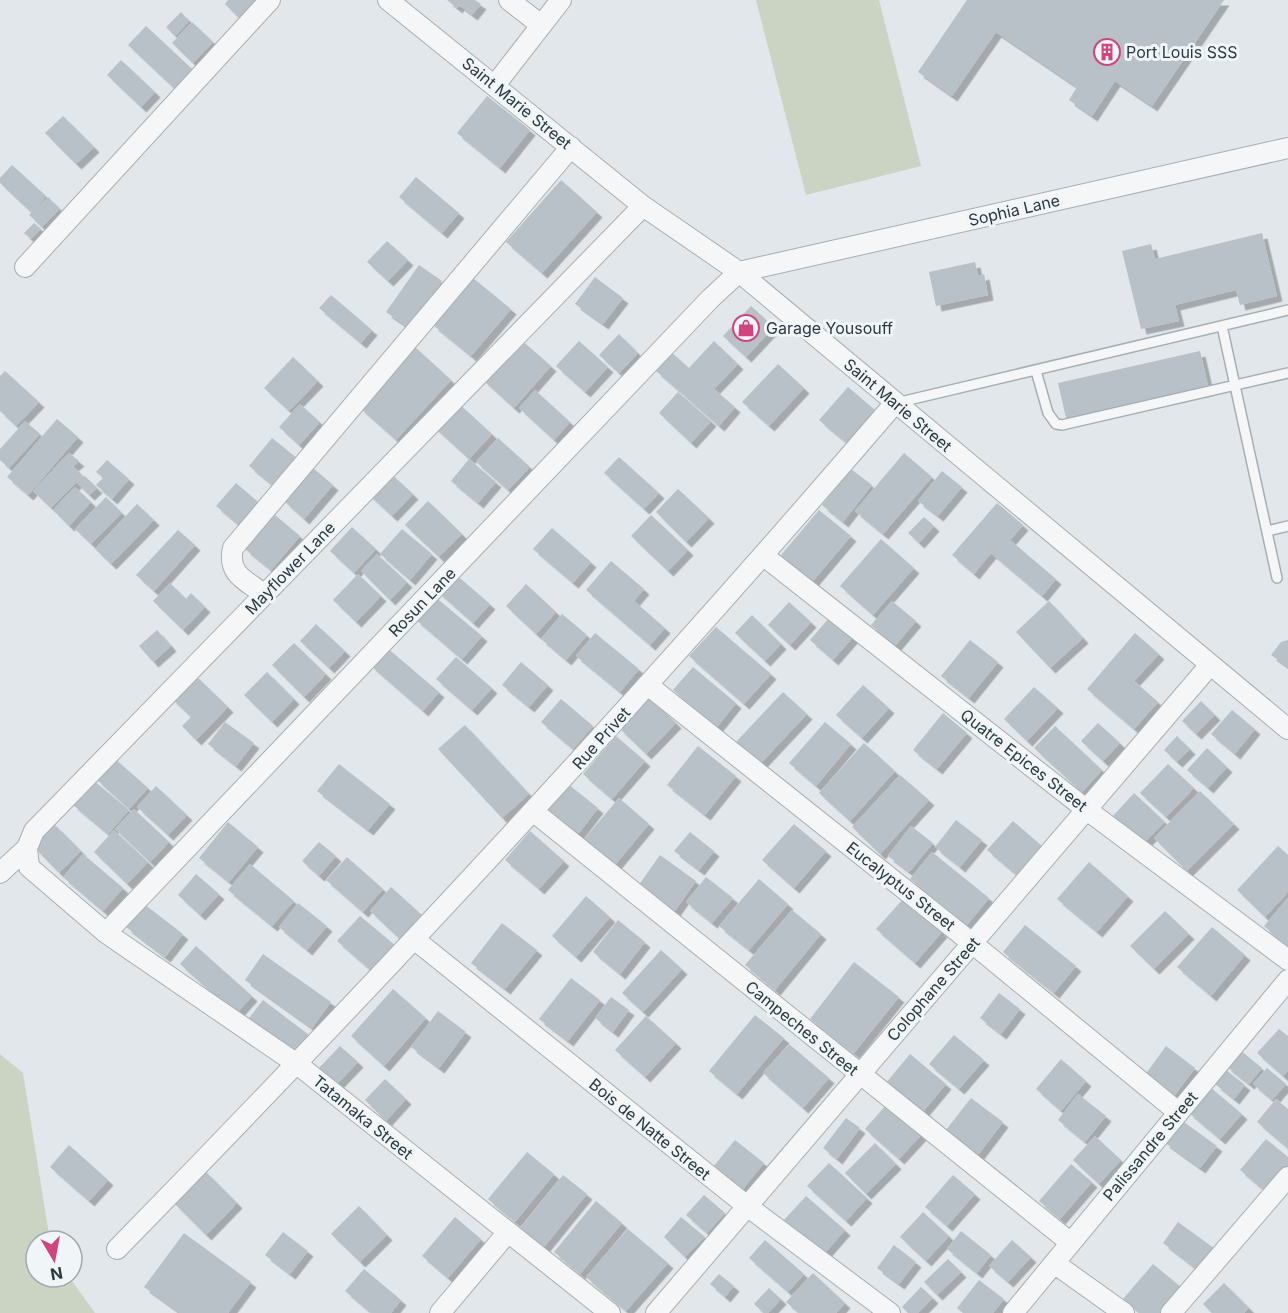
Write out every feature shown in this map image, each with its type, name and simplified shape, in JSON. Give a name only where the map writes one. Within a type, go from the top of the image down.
[{"type":"street","points":[[25,267],[270,0]]},
{"type":"street","name":"Saint Marie Street","points":[[388,0],[643,206],[739,272],[1288,729]]},
{"type":"street","points":[[509,0],[541,25]]},
{"type":"street","points":[[495,86],[561,0]]},
{"type":"street","points":[[264,594],[234,571],[230,560],[233,548],[571,147]]},
{"type":"street","name":"Sophia Lane","points":[[739,272],[1288,148]]},
{"type":"street","name":"Mayflower Lane","points":[[0,873],[27,848],[34,831],[643,206]]},
{"type":"street","name":"Rosun Lane","points":[[106,933],[710,299],[739,272]]},
{"type":"street","name":"Rue Privet","points":[[117,1250],[297,1064],[534,812],[764,556],[895,403]]},
{"type":"street","name":"Quatre Epices Street","points":[[764,556],[1087,810],[1288,960]]},
{"type":"street","name":"Colophane Street","points":[[656,1313],[1210,665]]},
{"type":"street","name":"Eucalyptus Street","points":[[649,686],[972,943],[1178,1112]]},
{"type":"street","name":"Campeches Street","points":[[534,812],[1071,1243]]},
{"type":"street","points":[[27,848],[29,867],[106,933]]},
{"type":"street","name":"Tatamaka Street","points":[[106,933],[297,1064],[610,1313]]},
{"type":"street","name":"Bois de Natte Street","points":[[414,939],[747,1206],[890,1313]]},
{"type":"street","name":"Palissandre Street","points":[[1013,1313],[1288,980]]},
{"type":"street","points":[[1171,1313],[1288,1177]]},
{"type":"street","points":[[440,1313],[508,1232]]},
{"type":"street","points":[[1054,1263],[1124,1313]]},
{"type":"lane","points":[[895,403],[1288,310]]},
{"type":"lane","points":[[1222,326],[1277,578]]},
{"type":"lane","points":[[1036,371],[1048,414],[1056,424],[1062,425],[1288,373]]},
{"type":"lane","points":[[1267,531],[1288,526]]},
{"type":"green space","points":[[756,0],[879,0],[921,166],[806,195]]},
{"type":"green space","points":[[0,1054],[23,1073],[48,1229],[24,1229],[24,1289],[78,1289],[95,1313],[0,1313]]},
{"type":"building","points":[[228,0],[263,0],[242,21],[225,4]]},
{"type":"building","points":[[447,0],[475,0],[481,4],[472,15],[459,5],[457,8]]},
{"type":"building","name":"Port Louis SSS","points":[[967,0],[1224,0],[1152,106],[1115,81],[1092,116],[1069,100],[1077,87],[996,32],[952,96],[918,72]]},
{"type":"building","points":[[181,12],[189,21],[175,36],[166,27]]},
{"type":"building","points":[[192,22],[213,42],[193,63],[172,43]]},
{"type":"building","points":[[146,26],[193,70],[175,89],[128,45]]},
{"type":"building","points":[[121,60],[155,92],[141,107],[107,75]]},
{"type":"building","points":[[487,96],[530,130],[500,168],[457,133]]},
{"type":"building","points":[[63,116],[94,147],[76,164],[45,133]]},
{"type":"building","points":[[12,165],[46,196],[31,212],[0,183],[0,178]]},
{"type":"building","points":[[416,177],[459,213],[442,233],[399,197]]},
{"type":"building","points":[[561,180],[597,212],[542,273],[506,242]]},
{"type":"building","points":[[48,197],[60,209],[42,227],[29,215]]},
{"type":"building","points":[[34,223],[41,229],[31,239],[24,233]]},
{"type":"building","points":[[1262,233],[1277,296],[1240,305],[1236,290],[1175,305],[1179,321],[1141,329],[1122,251],[1151,244],[1155,259]]},
{"type":"building","points":[[387,241],[408,260],[388,281],[367,262]]},
{"type":"building","points":[[975,262],[978,276],[984,274],[988,295],[936,306],[929,272]]},
{"type":"building","points":[[419,265],[442,281],[409,328],[386,312]]},
{"type":"building","points":[[595,277],[623,298],[603,324],[575,304]]},
{"type":"building","points":[[473,278],[511,309],[471,356],[433,325]]},
{"type":"building","points":[[331,295],[372,330],[361,343],[319,308]]},
{"type":"building","points":[[751,306],[774,327],[746,357],[723,336]]},
{"type":"building","points":[[619,334],[638,353],[619,373],[599,355]]},
{"type":"building","points":[[519,338],[551,366],[514,408],[482,379]]},
{"type":"building","points":[[579,341],[608,367],[585,392],[556,366]]},
{"type":"building","points":[[714,341],[738,364],[714,389],[735,407],[719,426],[655,370],[671,352],[689,368]]},
{"type":"building","points":[[415,347],[451,380],[396,440],[359,407]]},
{"type":"building","points":[[1200,351],[1209,390],[1067,422],[1058,383]]},
{"type":"building","points":[[293,357],[318,381],[289,411],[264,388]]},
{"type":"building","points":[[778,364],[804,388],[769,426],[742,402]]},
{"type":"building","points":[[5,371],[39,402],[16,426],[0,411],[0,376]]},
{"type":"building","points":[[848,387],[875,410],[847,443],[819,420]]},
{"type":"building","points":[[535,390],[570,422],[554,440],[519,408]]},
{"type":"building","points":[[678,392],[711,421],[691,443],[659,413]]},
{"type":"building","points":[[456,401],[492,434],[469,459],[433,426]]},
{"type":"building","points":[[300,404],[320,422],[299,445],[279,427]]},
{"type":"building","points":[[57,419],[78,437],[28,495],[7,477]]},
{"type":"building","points":[[25,421],[40,434],[9,468],[0,460],[0,449]]},
{"type":"building","points":[[272,438],[298,459],[275,487],[249,466]]},
{"type":"building","points":[[498,438],[530,467],[508,490],[476,462]]},
{"type":"building","points":[[69,453],[79,461],[73,466],[83,476],[51,508],[33,491]]},
{"type":"building","points":[[904,453],[932,477],[883,534],[855,511]]},
{"type":"building","points":[[619,457],[659,493],[644,509],[604,473]]},
{"type":"building","points":[[469,459],[496,482],[478,503],[451,481]]},
{"type":"building","points":[[107,460],[129,479],[112,499],[96,485],[103,478],[96,472]]},
{"type":"building","points":[[313,468],[333,485],[304,519],[284,501]]},
{"type":"building","points":[[851,469],[872,485],[843,522],[822,505]]},
{"type":"building","points":[[388,471],[413,494],[392,516],[367,493]]},
{"type":"building","points":[[942,471],[962,487],[938,516],[918,501]]},
{"type":"building","points":[[85,476],[97,488],[89,495],[77,483]]},
{"type":"building","points":[[236,483],[258,502],[238,524],[216,506]]},
{"type":"building","points":[[75,487],[91,502],[69,526],[53,510]]},
{"type":"building","points":[[678,489],[709,518],[686,542],[656,512]]},
{"type":"building","points":[[106,497],[122,513],[91,544],[75,529]]},
{"type":"building","points":[[428,501],[462,534],[439,557],[405,525]]},
{"type":"building","points":[[997,503],[1023,525],[1010,540],[1056,579],[1042,596],[991,553],[974,574],[952,555]]},
{"type":"building","points":[[137,504],[154,520],[111,564],[95,549]]},
{"type":"building","points":[[819,510],[851,536],[812,582],[781,555]]},
{"type":"building","points":[[275,515],[300,536],[271,570],[245,549]]},
{"type":"building","points":[[651,515],[688,550],[668,571],[631,536]]},
{"type":"building","points":[[924,517],[934,526],[919,543],[908,533]]},
{"type":"building","points":[[352,527],[376,549],[354,573],[330,551]]},
{"type":"building","points":[[552,528],[591,562],[573,583],[533,549]]},
{"type":"building","points":[[402,529],[432,554],[410,580],[380,554]]},
{"type":"building","points":[[178,530],[195,545],[154,591],[136,575]]},
{"type":"building","points":[[881,539],[914,568],[873,615],[840,586]]},
{"type":"building","points":[[377,554],[407,582],[390,600],[361,571]]},
{"type":"building","points":[[611,561],[644,589],[634,601],[665,628],[650,645],[586,590]]},
{"type":"building","points":[[454,573],[490,604],[473,623],[437,591]]},
{"type":"building","points":[[358,574],[381,596],[356,622],[333,600]]},
{"type":"building","points":[[170,583],[186,599],[191,593],[205,607],[183,630],[153,601]]},
{"type":"building","points":[[526,584],[556,612],[536,634],[506,606]]},
{"type":"building","points":[[434,596],[482,636],[462,659],[415,619]]},
{"type":"building","points":[[892,601],[916,621],[895,646],[871,625]]},
{"type":"building","points":[[1049,601],[1083,638],[1050,668],[1016,632]]},
{"type":"building","points":[[789,602],[811,622],[790,645],[768,625]]},
{"type":"building","points":[[562,614],[587,635],[566,660],[541,639]]},
{"type":"building","points":[[752,615],[781,644],[765,661],[735,633]]},
{"type":"building","points":[[830,617],[853,637],[833,660],[810,640]]},
{"type":"building","points":[[316,624],[345,651],[329,668],[300,641]]},
{"type":"building","points":[[716,627],[771,674],[744,704],[689,656]]},
{"type":"building","points":[[157,630],[171,646],[153,662],[139,646]]},
{"type":"building","points":[[595,633],[639,669],[620,692],[576,656]]},
{"type":"building","points":[[1135,633],[1159,654],[1134,681],[1158,702],[1134,729],[1087,689]]},
{"type":"building","points":[[970,640],[998,662],[969,698],[941,676]]},
{"type":"building","points":[[1288,640],[1288,667],[1271,655],[1281,642]]},
{"type":"building","points":[[294,643],[326,674],[304,697],[272,665]]},
{"type":"building","points":[[386,647],[439,692],[423,711],[370,665]]},
{"type":"building","points":[[456,657],[492,688],[472,710],[436,679]]},
{"type":"building","points":[[521,662],[548,685],[529,707],[502,685]]},
{"type":"building","points":[[693,667],[736,703],[717,727],[673,690]]},
{"type":"building","points":[[267,672],[294,699],[272,722],[244,695]]},
{"type":"building","points":[[194,674],[228,707],[196,740],[182,726],[191,717],[171,698]]},
{"type":"building","points":[[863,685],[889,708],[862,738],[836,715]]},
{"type":"building","points":[[1034,687],[1058,708],[1027,741],[1004,719]]},
{"type":"building","points":[[783,692],[807,714],[760,764],[736,742]]},
{"type":"building","points":[[649,697],[676,723],[646,754],[619,728]]},
{"type":"building","points":[[561,699],[593,726],[573,749],[541,722]]},
{"type":"building","points":[[1201,701],[1215,715],[1196,734],[1182,721]]},
{"type":"building","points":[[1232,710],[1255,729],[1235,754],[1211,734]]},
{"type":"building","points":[[943,713],[967,733],[937,769],[913,750]]},
{"type":"building","points":[[225,722],[254,743],[236,766],[208,744]]},
{"type":"building","points":[[825,722],[851,744],[816,786],[789,763]]},
{"type":"building","points":[[1098,723],[1120,743],[1103,761],[1081,741]]},
{"type":"building","points":[[465,725],[529,794],[502,818],[438,749]]},
{"type":"building","points":[[1055,726],[1102,770],[1082,792],[1034,748]]},
{"type":"building","points":[[616,736],[645,761],[612,799],[583,774]]},
{"type":"building","points":[[1177,736],[1190,749],[1177,762],[1164,750]]},
{"type":"building","points":[[864,743],[895,771],[850,821],[819,793]]},
{"type":"building","points":[[698,746],[736,776],[705,815],[667,785]]},
{"type":"building","points":[[1207,748],[1227,767],[1208,788],[1187,770]]},
{"type":"building","points":[[114,758],[148,788],[129,809],[96,779]]},
{"type":"building","points":[[339,764],[390,804],[368,830],[317,791]]},
{"type":"building","points":[[1168,764],[1194,788],[1166,817],[1140,793]]},
{"type":"building","points":[[900,775],[929,800],[880,854],[852,827]]},
{"type":"building","points":[[93,780],[129,810],[108,834],[72,804]]},
{"type":"building","points":[[568,784],[598,808],[576,837],[545,814]]},
{"type":"building","points":[[156,786],[187,815],[168,835],[137,807]]},
{"type":"building","points":[[1200,791],[1234,824],[1187,871],[1154,838]]},
{"type":"building","points":[[1134,793],[1165,822],[1143,844],[1113,816]]},
{"type":"building","points":[[619,798],[649,824],[615,865],[584,839]]},
{"type":"building","points":[[134,809],[169,842],[150,862],[115,829]]},
{"type":"building","points":[[956,820],[982,840],[960,867],[935,847]]},
{"type":"building","points":[[1013,821],[1043,847],[1018,876],[987,850]]},
{"type":"building","points":[[228,822],[258,847],[229,882],[199,858]]},
{"type":"building","points":[[794,824],[826,851],[794,888],[762,860]]},
{"type":"building","points":[[55,825],[81,851],[59,873],[33,846]]},
{"type":"building","points":[[911,826],[933,843],[909,872],[888,856]]},
{"type":"building","points":[[114,830],[148,862],[127,884],[94,852]]},
{"type":"building","points":[[530,831],[564,861],[539,889],[505,860]]},
{"type":"building","points":[[690,832],[714,851],[699,870],[674,851]]},
{"type":"building","points":[[319,842],[336,856],[319,876],[302,861]]},
{"type":"building","points":[[1278,846],[1288,855],[1288,892],[1265,917],[1237,890]]},
{"type":"building","points":[[932,852],[989,898],[967,925],[910,879]]},
{"type":"building","points":[[83,854],[123,888],[103,911],[63,877]]},
{"type":"building","points":[[660,855],[696,881],[672,915],[636,889]]},
{"type":"building","points":[[347,857],[383,889],[363,912],[326,880]]},
{"type":"building","points":[[1089,862],[1128,896],[1097,932],[1057,899]]},
{"type":"building","points":[[250,864],[294,901],[272,926],[228,890]]},
{"type":"building","points":[[196,874],[219,894],[200,915],[178,895]]},
{"type":"building","points":[[706,877],[733,898],[712,923],[686,902]]},
{"type":"building","points":[[759,879],[788,904],[749,950],[719,926]]},
{"type":"building","points":[[391,887],[423,916],[401,940],[370,911]]},
{"type":"building","points":[[586,896],[610,917],[576,957],[552,936]]},
{"type":"building","points":[[904,898],[942,932],[915,963],[876,929]]},
{"type":"building","points":[[1288,898],[1288,947],[1264,926]]},
{"type":"building","points":[[298,903],[327,926],[307,950],[279,927]]},
{"type":"building","points":[[144,904],[183,934],[165,957],[126,927]]},
{"type":"building","points":[[792,910],[821,934],[775,990],[745,965]]},
{"type":"building","points":[[1165,911],[1189,934],[1154,969],[1130,946]]},
{"type":"building","points":[[360,916],[396,946],[374,973],[337,941]]},
{"type":"building","points":[[618,920],[645,942],[620,974],[593,952]]},
{"type":"building","points":[[502,923],[537,950],[505,989],[471,963]]},
{"type":"building","points":[[1025,925],[1076,966],[1054,993],[1003,952]]},
{"type":"building","points":[[1212,927],[1245,955],[1211,996],[1177,967]]},
{"type":"building","points":[[196,946],[252,996],[236,1014],[180,964]]},
{"type":"building","points":[[661,950],[682,969],[643,1012],[622,993]]},
{"type":"building","points":[[263,954],[331,1002],[312,1028],[245,980]]},
{"type":"building","points":[[854,962],[899,997],[854,1053],[810,1019]]},
{"type":"building","points":[[571,978],[600,1000],[568,1041],[539,1019]]},
{"type":"building","points":[[393,989],[426,1018],[384,1066],[351,1036]]},
{"type":"building","points":[[999,993],[1020,1009],[1001,1034],[980,1018]]},
{"type":"building","points":[[611,997],[629,1010],[613,1032],[595,1018]]},
{"type":"building","points":[[263,1000],[309,1035],[292,1057],[246,1022]]},
{"type":"building","points":[[438,1011],[466,1032],[439,1068],[411,1047]]},
{"type":"building","points":[[755,1015],[784,1038],[737,1094],[709,1071]]},
{"type":"building","points":[[646,1016],[676,1043],[645,1077],[615,1050]]},
{"type":"building","points":[[1279,1029],[1288,1036],[1288,1071],[1283,1076],[1257,1053]]},
{"type":"building","points":[[954,1035],[984,1060],[959,1089],[929,1064]]},
{"type":"building","points":[[789,1044],[829,1078],[803,1108],[763,1073]]},
{"type":"building","points":[[340,1046],[358,1062],[335,1086],[318,1069]]},
{"type":"building","points":[[1166,1046],[1195,1068],[1174,1096],[1145,1075]]},
{"type":"building","points":[[1240,1050],[1262,1068],[1249,1084],[1226,1066]]},
{"type":"building","points":[[910,1054],[946,1084],[921,1114],[885,1084]]},
{"type":"building","points":[[1061,1059],[1086,1081],[1061,1111],[1036,1089]]},
{"type":"building","points":[[1267,1068],[1286,1084],[1272,1100],[1253,1084]]},
{"type":"building","points":[[1226,1070],[1245,1085],[1234,1099],[1215,1084]]},
{"type":"building","points":[[385,1079],[406,1099],[386,1121],[365,1100]]},
{"type":"building","points":[[1210,1087],[1242,1114],[1220,1139],[1188,1112]]},
{"type":"building","points":[[1078,1094],[1106,1116],[1085,1142],[1058,1120]]},
{"type":"building","points":[[971,1098],[1003,1122],[978,1155],[946,1130]]},
{"type":"building","points":[[1276,1099],[1288,1109],[1288,1148],[1257,1122]]},
{"type":"building","points":[[887,1104],[921,1135],[899,1159],[865,1129]]},
{"type":"building","points":[[846,1118],[860,1128],[837,1159],[823,1148]]},
{"type":"building","points":[[1181,1120],[1217,1146],[1200,1168],[1164,1142]]},
{"type":"building","points":[[1095,1136],[1121,1160],[1099,1184],[1073,1160]]},
{"type":"building","points":[[1266,1139],[1288,1157],[1288,1166],[1266,1192],[1240,1170]]},
{"type":"building","points":[[735,1140],[764,1163],[742,1190],[713,1167]]},
{"type":"building","points":[[875,1143],[896,1164],[866,1194],[845,1173]]},
{"type":"building","points":[[69,1145],[108,1180],[89,1201],[50,1167]]},
{"type":"building","points":[[527,1152],[554,1174],[515,1222],[488,1199]]},
{"type":"building","points":[[829,1163],[867,1198],[846,1221],[807,1186]]},
{"type":"building","points":[[1071,1164],[1092,1182],[1060,1219],[1039,1201]]},
{"type":"building","points":[[206,1172],[237,1203],[206,1235],[174,1203]]},
{"type":"building","points":[[563,1175],[587,1194],[544,1247],[520,1228]]},
{"type":"building","points":[[953,1175],[975,1194],[947,1226],[925,1207]]},
{"type":"building","points":[[704,1195],[725,1213],[707,1233],[686,1215]]},
{"type":"building","points":[[806,1196],[845,1230],[824,1254],[784,1220]]},
{"type":"building","points":[[596,1201],[622,1223],[580,1274],[554,1252]]},
{"type":"building","points":[[359,1206],[387,1235],[360,1262],[331,1234]]},
{"type":"building","points":[[923,1212],[949,1236],[926,1261],[900,1237]]},
{"type":"building","points":[[455,1217],[481,1239],[448,1278],[422,1256]]},
{"type":"building","points":[[681,1217],[705,1237],[685,1257],[664,1237]]},
{"type":"building","points":[[1178,1222],[1218,1251],[1202,1273],[1163,1243]]},
{"type":"building","points":[[628,1229],[668,1263],[626,1311],[586,1277]]},
{"type":"building","points":[[961,1231],[991,1255],[977,1273],[947,1249]]},
{"type":"building","points":[[283,1232],[308,1251],[290,1274],[265,1255]]},
{"type":"building","points":[[184,1233],[251,1282],[228,1313],[180,1313],[144,1287]]},
{"type":"building","points":[[765,1240],[804,1274],[788,1292],[749,1258]]},
{"type":"building","points":[[1012,1240],[1031,1257],[1008,1282],[989,1266]]},
{"type":"building","points":[[894,1245],[916,1262],[899,1284],[877,1268]]},
{"type":"building","points":[[948,1259],[961,1272],[937,1295],[924,1282]]},
{"type":"building","points":[[1153,1264],[1181,1287],[1160,1313],[1140,1313],[1123,1299]]},
{"type":"building","points":[[364,1269],[401,1300],[391,1313],[371,1313],[345,1291]]},
{"type":"building","points":[[813,1273],[845,1303],[836,1313],[799,1313],[786,1302]]},
{"type":"building","points":[[719,1274],[734,1286],[725,1297],[710,1284]]},
{"type":"building","points":[[979,1280],[1004,1299],[993,1313],[963,1313],[957,1308]]},
{"type":"building","points":[[1224,1283],[1249,1308],[1244,1313],[1212,1313],[1203,1304]]},
{"type":"building","points":[[921,1287],[933,1298],[918,1313],[908,1313],[902,1307]]},
{"type":"building","points":[[769,1288],[781,1299],[768,1313],[764,1313],[754,1304]]},
{"type":"place","name":"Port Louis SSS","points":[[1107,52]]},
{"type":"place","name":"Garage Yousouff","points":[[746,328]]}]
